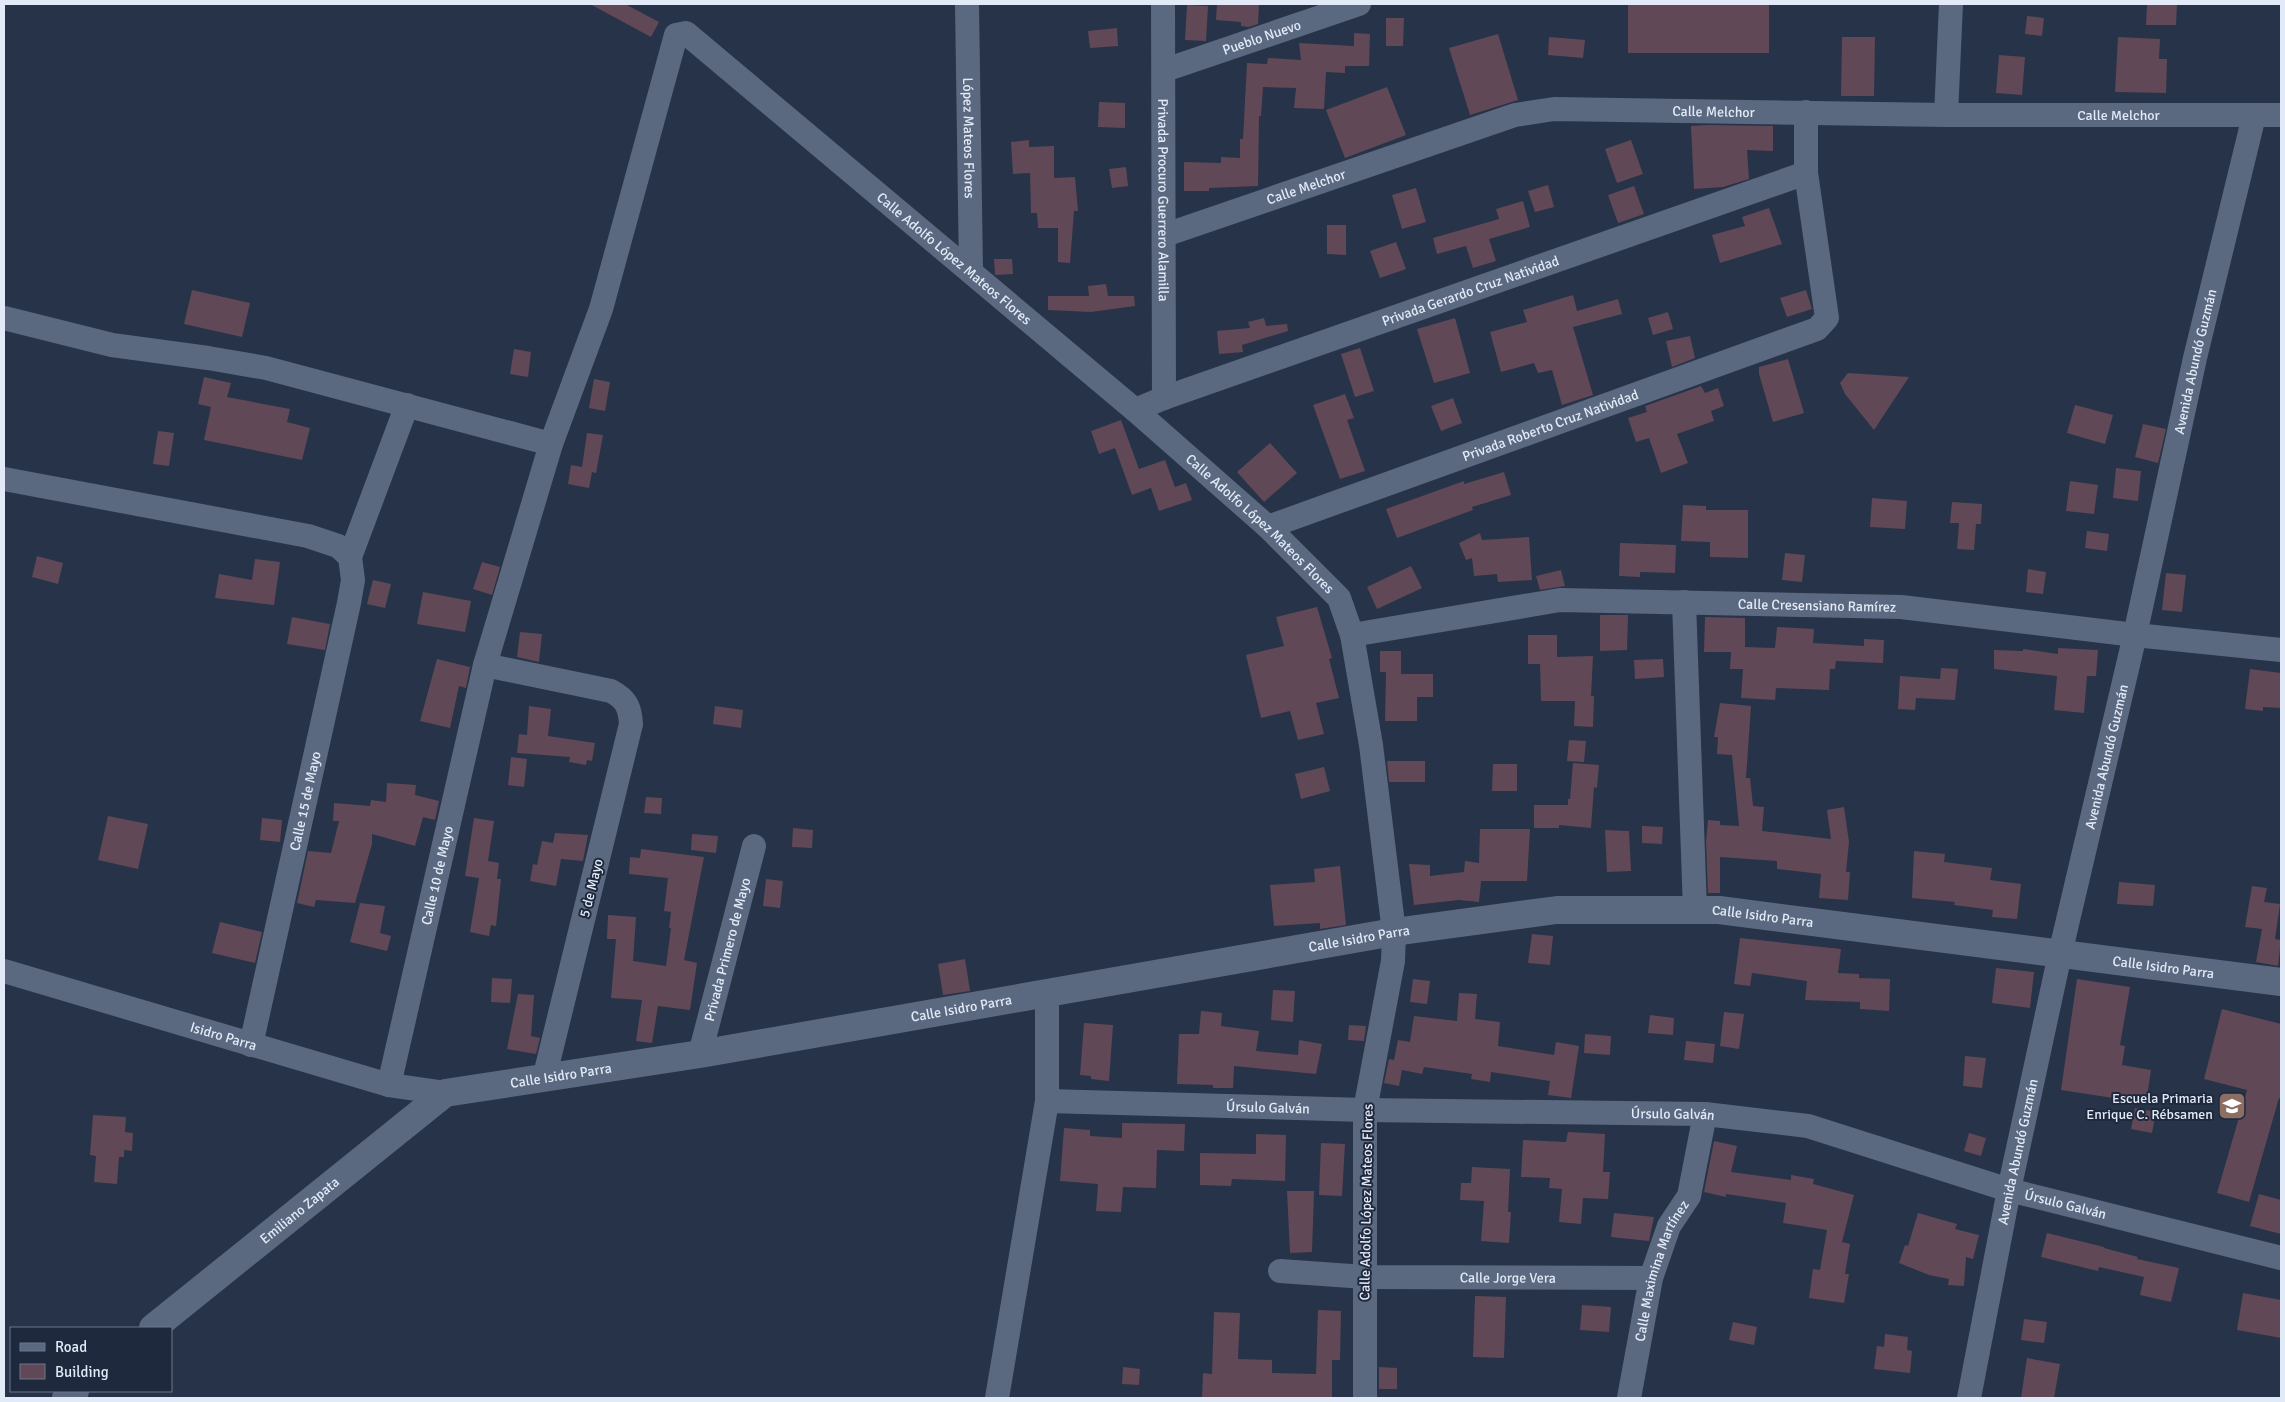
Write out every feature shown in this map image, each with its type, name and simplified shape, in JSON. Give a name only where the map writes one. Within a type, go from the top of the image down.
[{"type":"street","name":"López Mateos Flores","points":[[967,4],[971,272]]},
{"type":"street","name":"Privada Procuro Guerrero Alamilla","points":[[1163,4],[1165,70],[1164,398]]},
{"type":"street","name":"Pueblo Nuevo","points":[[1165,70],[1359,4]]},
{"type":"street","points":[[1946,115],[1951,4]]},
{"type":"street","name":"Calle Adolfo López Mateos Flores","points":[[676,35],[686,33],[1135,410],[1268,527],[1339,598],[1352,635],[1371,745],[1394,932],[1393,961],[1365,1110],[1365,1398]]},
{"type":"street","name":"Calle 10 de Mayo","points":[[389,1085],[485,665],[551,444],[601,309],[676,35]]},
{"type":"street","name":"Calle Melchor","points":[[1165,234],[1515,115],[1554,109],[1946,115],[2281,115]]},
{"type":"street","points":[[1806,112],[1806,173]]},
{"type":"street","name":"Avenida Abundó Guzmán","points":[[1969,1398],[2009,1190],[2060,954],[2135,635],[2196,358],[2254,116]]},
{"type":"street","name":"Privada Roberto Cruz Natividad","points":[[1268,527],[1818,329],[1827,318],[1806,173]]},
{"type":"street","name":"Privada Gerardo Cruz Natividad","points":[[1135,410],[1164,398],[1806,173]]},
{"type":"street","points":[[4,318],[112,345],[266,368],[551,444]]},
{"type":"street","points":[[4,479],[308,536],[338,546],[350,557],[407,406]]},
{"type":"street","name":"Calle 15 de Mayo","points":[[251,1045],[349,604],[353,580],[350,557]]},
{"type":"street","name":"Calle Cresensiano Ramírez","points":[[1352,635],[1560,600],[1684,602],[1901,606],[2135,635],[2281,650]]},
{"type":"street","points":[[1684,602],[1695,910]]},
{"type":"street","name":"5 de Mayo","points":[[485,665],[611,691],[624,698],[630,712],[631,724],[544,1079]]},
{"type":"street","name":"Privada Primero de Mayo","points":[[700,1054],[754,846]]},
{"type":"street","name":"Calle Isidro Parra","points":[[445,1093],[700,1054],[1394,932],[1557,910],[1719,910],[2281,982]]},
{"type":"street","name":"Isidro Parra","points":[[4,971],[389,1085],[445,1093]]},
{"type":"street","points":[[997,1398],[1047,1102],[1047,993]]},
{"type":"street","name":"Emiliano Zapata","points":[[154,1327],[445,1093]]},
{"type":"street","name":"Úrsulo Galván","points":[[1047,1102],[1365,1110],[1705,1114],[1808,1126],[2009,1190],[2281,1258]]},
{"type":"street","name":"Calle Maximina Martínez","points":[[1629,1398],[1651,1278],[1669,1226],[1689,1196],[1705,1114]]},
{"type":"street","name":"Calle Jorge Vera","points":[[1280,1271],[1364,1277],[1651,1278]]},
{"type":"building","points":[[590,4],[625,4],[659,22],[651,37]]},
{"type":"building","points":[[1217,4],[1259,4],[1258,24],[1249,27],[1241,26],[1241,22],[1216,20]]},
{"type":"building","points":[[1628,4],[1769,4],[1769,53],[1628,53]]},
{"type":"building","points":[[2147,4],[2177,4],[2176,25],[2146,25]]},
{"type":"building","points":[[1187,5],[1208,6],[1206,41],[1185,40]]},
{"type":"building","points":[[2027,16],[2044,18],[2042,36],[2025,34]]},
{"type":"building","points":[[1386,18],[1404,18],[1403,46],[1386,46]]},
{"type":"building","points":[[1117,28],[1118,46],[1090,48],[1088,31]]},
{"type":"building","points":[[1354,33],[1370,34],[1369,66],[1345,66],[1345,73],[1326,72],[1324,109],[1294,108],[1296,88],[1263,87],[1261,116],[1259,116],[1258,186],[1209,188],[1209,191],[1184,191],[1184,162],[1221,163],[1221,157],[1240,158],[1240,139],[1243,139],[1247,63],[1267,64],[1268,58],[1301,60],[1299,43],[1354,46]]},
{"type":"building","points":[[1498,34],[1518,100],[1470,115],[1449,48]]},
{"type":"building","points":[[1549,37],[1585,40],[1583,58],[1548,55]]},
{"type":"building","points":[[1842,37],[1875,37],[1874,96],[1841,96]]},
{"type":"building","points":[[2118,37],[2160,39],[2159,59],[2167,59],[2166,93],[2115,92]]},
{"type":"building","points":[[1999,55],[2025,57],[2022,95],[1996,93]]},
{"type":"building","points":[[1387,87],[1406,135],[1345,158],[1326,110]]},
{"type":"building","points":[[1099,102],[1125,103],[1125,128],[1098,127]]},
{"type":"building","points":[[1691,126],[1773,126],[1773,151],[1747,150],[1749,179],[1723,187],[1694,189]]},
{"type":"building","points":[[1029,140],[1029,147],[1054,146],[1054,178],[1075,177],[1078,211],[1074,211],[1070,263],[1058,262],[1058,228],[1038,228],[1037,213],[1031,213],[1030,173],[1013,174],[1011,142]]},
{"type":"building","points":[[1631,140],[1643,174],[1617,183],[1605,149]]},
{"type":"building","points":[[1126,167],[1128,186],[1112,188],[1109,169]]},
{"type":"building","points":[[1548,185],[1554,207],[1535,212],[1528,191]]},
{"type":"building","points":[[1634,186],[1644,214],[1618,223],[1608,195]]},
{"type":"building","points":[[1416,188],[1426,222],[1402,229],[1392,195]]},
{"type":"building","points":[[1523,201],[1530,227],[1489,239],[1496,261],[1473,268],[1466,246],[1437,254],[1433,238],[1499,219],[1496,209]]},
{"type":"building","points":[[1769,208],[1782,244],[1720,263],[1712,235],[1745,226],[1742,217]]},
{"type":"building","points":[[1327,225],[1346,225],[1346,255],[1327,254]]},
{"type":"building","points":[[1396,242],[1406,269],[1380,278],[1370,251]]},
{"type":"building","points":[[994,259],[1012,259],[1013,274],[995,275]]},
{"type":"building","points":[[1106,284],[1108,296],[1134,296],[1135,306],[1091,312],[1048,310],[1048,296],[1089,296],[1088,286]]},
{"type":"building","points":[[192,290],[250,303],[242,337],[184,324]]},
{"type":"building","points":[[1806,290],[1812,309],[1787,317],[1780,298]]},
{"type":"building","points":[[1573,295],[1577,311],[1618,299],[1622,314],[1573,327],[1593,395],[1562,405],[1552,370],[1538,373],[1534,363],[1501,372],[1490,332],[1527,322],[1523,310]]},
{"type":"building","points":[[1668,312],[1673,329],[1653,335],[1648,318]]},
{"type":"building","points":[[1264,318],[1266,326],[1287,324],[1288,331],[1242,345],[1243,352],[1219,354],[1217,331],[1250,328],[1248,322]]},
{"type":"building","points":[[1455,318],[1470,373],[1434,383],[1417,329]]},
{"type":"building","points":[[1690,336],[1695,358],[1672,367],[1666,341]]},
{"type":"building","points":[[1360,348],[1374,391],[1355,397],[1341,354]]},
{"type":"building","points":[[514,349],[531,352],[528,377],[510,374]]},
{"type":"building","points":[[1788,359],[1804,413],[1773,422],[1759,374],[1759,367]]},
{"type":"building","points":[[1848,373],[1909,377],[1874,430],[1845,394],[1840,383]]},
{"type":"building","points":[[204,377],[231,383],[227,397],[290,409],[287,422],[310,428],[302,460],[204,440],[211,407],[198,404]]},
{"type":"building","points":[[594,379],[610,382],[605,411],[589,408]]},
{"type":"building","points":[[1701,386],[1705,393],[1718,388],[1724,406],[1711,411],[1714,421],[1677,434],[1688,463],[1661,473],[1649,438],[1636,442],[1628,418],[1647,412],[1645,406]]},
{"type":"building","points":[[1345,394],[1354,418],[1347,420],[1365,471],[1340,479],[1313,405]]},
{"type":"building","points":[[1453,398],[1462,423],[1441,431],[1431,406]]},
{"type":"building","points":[[2075,405],[2113,415],[2105,444],[2067,433]]},
{"type":"building","points":[[1121,420],[1139,469],[1165,460],[1175,487],[1186,483],[1192,500],[1159,511],[1151,488],[1132,495],[1115,448],[1099,454],[1091,431]]},
{"type":"building","points":[[2143,424],[2166,429],[2158,463],[2135,457]]},
{"type":"building","points":[[158,431],[174,433],[169,466],[153,464]]},
{"type":"building","points":[[587,433],[603,435],[596,473],[592,472],[589,488],[568,484],[571,465],[582,467]]},
{"type":"building","points":[[1270,443],[1297,473],[1264,502],[1237,472]]},
{"type":"building","points":[[2116,468],[2141,471],[2138,501],[2113,498]]},
{"type":"building","points":[[1504,472],[1511,495],[1472,507],[1473,510],[1397,538],[1386,509],[1464,481],[1464,484]]},
{"type":"building","points":[[2070,481],[2098,485],[2094,514],[2066,511]]},
{"type":"building","points":[[1872,498],[1907,501],[1905,529],[1870,527]]},
{"type":"building","points":[[1952,502],[1982,504],[1981,524],[1976,524],[1974,550],[1957,549],[1959,523],[1950,523]]},
{"type":"building","points":[[1683,505],[1706,506],[1706,510],[1748,510],[1748,558],[1710,557],[1710,542],[1681,541]]},
{"type":"building","points":[[2087,531],[2109,534],[2107,551],[2085,548]]},
{"type":"building","points":[[1480,533],[1482,540],[1529,537],[1532,580],[1498,582],[1497,574],[1474,576],[1472,558],[1466,560],[1459,543]]},
{"type":"building","points":[[1620,543],[1676,545],[1675,573],[1640,572],[1640,577],[1619,576]]},
{"type":"building","points":[[1785,553],[1805,555],[1802,582],[1782,580]]},
{"type":"building","points":[[37,556],[63,563],[58,584],[32,577]]},
{"type":"building","points":[[255,559],[280,562],[274,605],[215,598],[219,574],[252,580]]},
{"type":"building","points":[[482,562],[500,567],[492,595],[473,589]]},
{"type":"building","points":[[1411,566],[1422,588],[1377,609],[1367,587]]},
{"type":"building","points":[[2028,569],[2046,572],[2043,594],[2026,592]]},
{"type":"building","points":[[1561,570],[1565,586],[1540,590],[1536,576]]},
{"type":"building","points":[[2166,573],[2186,575],[2182,612],[2162,610]]},
{"type":"building","points":[[373,580],[391,584],[385,608],[367,604]]},
{"type":"building","points":[[423,592],[471,601],[465,632],[417,624]]},
{"type":"building","points":[[1317,607],[1332,658],[1329,659],[1339,698],[1316,703],[1324,734],[1298,740],[1290,711],[1261,718],[1246,655],[1284,646],[1276,617]]},
{"type":"building","points":[[1600,615],[1628,615],[1627,650],[1600,651]]},
{"type":"building","points":[[292,617],[330,624],[325,650],[287,644]]},
{"type":"building","points":[[1705,617],[1745,618],[1745,647],[1775,648],[1777,627],[1814,629],[1813,643],[1864,646],[1864,639],[1884,640],[1883,663],[1836,661],[1835,669],[1830,669],[1829,690],[1776,688],[1775,700],[1741,698],[1743,669],[1730,669],[1731,652],[1704,652]]},
{"type":"building","points":[[520,632],[542,634],[539,662],[517,657]]},
{"type":"building","points":[[1528,635],[1557,635],[1557,657],[1593,656],[1591,696],[1594,696],[1593,727],[1574,726],[1575,701],[1541,701],[1540,664],[1528,664]]},
{"type":"building","points":[[2058,648],[2098,650],[2096,676],[2087,676],[2084,713],[2054,710],[2057,676],[1994,669],[1994,650],[2023,651],[2023,649],[2058,654]]},
{"type":"building","points":[[1380,651],[1401,651],[1401,674],[1433,674],[1433,697],[1417,697],[1417,721],[1385,721],[1386,672],[1380,672]]},
{"type":"building","points":[[437,659],[470,667],[466,688],[459,686],[450,728],[420,721]]},
{"type":"building","points":[[1663,659],[1664,677],[1635,679],[1634,660]]},
{"type":"building","points":[[1941,668],[1958,669],[1955,700],[1916,698],[1915,710],[1898,709],[1900,676],[1940,679]]},
{"type":"building","points":[[2250,669],[2281,673],[2281,708],[2263,707],[2263,711],[2245,709]]},
{"type":"building","points":[[1720,703],[1751,706],[1746,778],[1750,778],[1753,806],[1764,807],[1762,831],[1831,839],[1827,810],[1844,807],[1849,842],[1846,872],[1850,872],[1848,900],[1819,898],[1821,874],[1777,869],[1777,861],[1720,857],[1720,893],[1708,893],[1706,842],[1708,820],[1720,821],[1720,825],[1739,826],[1732,755],[1717,754],[1718,737],[1714,737]]},
{"type":"building","points":[[529,706],[551,709],[548,736],[595,743],[592,761],[587,760],[586,765],[569,762],[570,757],[517,753],[519,734],[527,735]]},
{"type":"building","points":[[715,706],[743,710],[741,728],[713,724]]},
{"type":"building","points":[[1569,740],[1586,741],[1584,762],[1567,761]]},
{"type":"building","points":[[511,757],[527,759],[524,787],[508,785]]},
{"type":"building","points":[[1387,761],[1425,761],[1425,782],[1389,782]]},
{"type":"building","points":[[1573,763],[1599,765],[1597,788],[1594,787],[1591,828],[1559,825],[1559,828],[1534,828],[1534,805],[1568,805]]},
{"type":"building","points":[[1493,764],[1517,764],[1517,791],[1492,791]]},
{"type":"building","points":[[1324,767],[1330,791],[1301,799],[1295,774]]},
{"type":"building","points":[[387,783],[416,785],[415,795],[439,801],[435,820],[423,817],[415,846],[372,834],[372,844],[355,903],[316,900],[314,907],[297,903],[308,851],[331,853],[339,821],[333,821],[334,803],[370,806],[371,800],[386,802]]},
{"type":"building","points":[[646,797],[662,798],[661,814],[644,813]]},
{"type":"building","points":[[108,816],[148,824],[138,869],[98,860]]},
{"type":"building","points":[[262,818],[282,820],[280,842],[260,840]]},
{"type":"building","points":[[474,818],[494,821],[488,861],[499,863],[497,879],[501,879],[496,926],[491,925],[489,936],[470,932],[479,878],[465,876]]},
{"type":"building","points":[[1642,826],[1663,827],[1662,844],[1642,843]]},
{"type":"building","points":[[793,828],[813,830],[812,848],[792,847]]},
{"type":"building","points":[[1480,829],[1530,829],[1527,881],[1481,881],[1479,902],[1459,900],[1414,905],[1409,864],[1430,865],[1430,876],[1464,872],[1465,861],[1479,863]]},
{"type":"building","points":[[1605,830],[1629,831],[1631,871],[1607,872]]},
{"type":"building","points":[[555,833],[588,835],[583,861],[561,859],[556,886],[530,881],[533,864],[537,865],[542,841],[553,843]]},
{"type":"building","points":[[692,834],[718,836],[716,853],[691,850]]},
{"type":"building","points":[[641,849],[704,857],[684,960],[697,963],[690,1010],[658,1006],[652,1043],[636,1041],[642,1000],[611,998],[616,939],[607,939],[608,915],[636,917],[633,961],[666,966],[671,928],[669,928],[671,912],[664,911],[668,878],[629,874],[630,857],[640,858]]},
{"type":"building","points":[[1914,851],[1945,854],[1944,862],[1992,868],[1990,880],[2021,884],[2017,919],[1992,917],[1993,910],[1954,905],[1955,902],[1912,898]]},
{"type":"building","points":[[1340,866],[1346,925],[1320,929],[1320,923],[1274,926],[1270,885],[1315,882],[1314,869]]},
{"type":"building","points":[[766,879],[783,881],[780,908],[763,906]]},
{"type":"building","points":[[2119,882],[2155,885],[2153,906],[2117,904]]},
{"type":"building","points":[[2252,886],[2267,888],[2264,902],[2280,904],[2275,939],[2281,940],[2278,966],[2256,962],[2262,929],[2245,927]]},
{"type":"building","points":[[360,903],[385,906],[380,933],[391,936],[387,951],[350,942]]},
{"type":"building","points":[[220,922],[262,932],[255,963],[212,953]]},
{"type":"building","points":[[1532,934],[1553,936],[1550,965],[1528,963]]},
{"type":"building","points":[[1740,938],[1841,949],[1838,973],[1859,974],[1859,978],[1890,979],[1889,1011],[1860,1009],[1860,1002],[1805,1000],[1807,981],[1752,973],[1750,986],[1734,984]]},
{"type":"building","points":[[965,959],[970,991],[943,995],[938,964]]},
{"type":"building","points":[[1996,968],[2034,972],[2030,1008],[1992,1003]]},
{"type":"building","points":[[492,978],[512,979],[510,1003],[491,1002]]},
{"type":"building","points":[[1413,979],[1430,981],[1427,1004],[1410,1002]]},
{"type":"building","points":[[2077,979],[2130,987],[2120,1045],[2125,1046],[2122,1065],[2151,1070],[2146,1103],[2061,1090]]},
{"type":"building","points":[[1273,990],[1295,991],[1293,1022],[1271,1020]]},
{"type":"building","points":[[1459,993],[1477,994],[1475,1019],[1500,1022],[1498,1046],[1554,1055],[1556,1042],[1579,1046],[1571,1098],[1548,1095],[1550,1081],[1491,1072],[1490,1082],[1471,1079],[1472,1074],[1424,1067],[1422,1074],[1402,1070],[1399,1086],[1384,1083],[1389,1059],[1394,1060],[1398,1040],[1410,1042],[1414,1016],[1457,1021]]},
{"type":"building","points":[[518,994],[534,995],[531,1036],[540,1038],[536,1054],[507,1049]]},
{"type":"building","points":[[2222,1009],[2281,1024],[2281,1099],[2279,1098],[2249,1202],[2217,1193],[2247,1090],[2204,1079]]},
{"type":"building","points":[[1201,1011],[1222,1013],[1221,1026],[1259,1031],[1256,1051],[1298,1055],[1299,1040],[1322,1044],[1316,1074],[1234,1066],[1233,1088],[1213,1088],[1213,1085],[1177,1084],[1179,1034],[1199,1034]]},
{"type":"building","points":[[1724,1012],[1744,1014],[1739,1049],[1720,1046]]},
{"type":"building","points":[[1650,1015],[1674,1018],[1673,1035],[1648,1033]]},
{"type":"building","points":[[1084,1023],[1113,1025],[1109,1081],[1091,1079],[1091,1076],[1080,1075]]},
{"type":"building","points":[[1349,1025],[1366,1026],[1364,1041],[1348,1040]]},
{"type":"building","points":[[1585,1034],[1611,1036],[1610,1055],[1584,1053]]},
{"type":"building","points":[[1686,1041],[1715,1044],[1713,1063],[1684,1060]]},
{"type":"building","points":[[1965,1056],[1986,1058],[1982,1088],[1963,1086]]},
{"type":"building","points":[[2135,1108],[2156,1112],[2152,1133],[2131,1129]]},
{"type":"building","points":[[93,1115],[126,1117],[125,1132],[133,1133],[132,1151],[124,1150],[124,1157],[119,1157],[117,1184],[94,1182],[96,1156],[90,1155]]},
{"type":"building","points":[[1122,1123],[1185,1124],[1184,1151],[1157,1150],[1156,1188],[1123,1187],[1121,1212],[1096,1211],[1098,1184],[1060,1181],[1064,1128],[1090,1130],[1090,1136],[1122,1138]]},
{"type":"building","points":[[1568,1132],[1605,1134],[1603,1172],[1610,1172],[1608,1199],[1583,1198],[1581,1224],[1559,1222],[1562,1189],[1549,1188],[1550,1178],[1521,1177],[1523,1140],[1566,1142]]},
{"type":"building","points":[[1969,1133],[1986,1138],[1981,1156],[1964,1151]]},
{"type":"building","points":[[1256,1134],[1286,1135],[1285,1181],[1232,1179],[1231,1186],[1200,1185],[1200,1153],[1256,1154]]},
{"type":"building","points":[[1714,1141],[1737,1146],[1731,1172],[1791,1180],[1791,1175],[1814,1179],[1813,1184],[1854,1195],[1842,1242],[1850,1244],[1845,1274],[1849,1274],[1844,1303],[1809,1298],[1813,1269],[1820,1270],[1827,1230],[1783,1223],[1786,1203],[1726,1194],[1726,1197],[1704,1192]]},
{"type":"building","points":[[1321,1143],[1345,1144],[1342,1196],[1319,1195]]},
{"type":"building","points":[[1472,1167],[1510,1169],[1508,1212],[1511,1212],[1509,1243],[1481,1241],[1484,1201],[1460,1200],[1461,1183],[1471,1183]]},
{"type":"building","points":[[1287,1191],[1314,1191],[1312,1252],[1290,1253]]},
{"type":"building","points":[[2259,1194],[2281,1200],[2281,1234],[2250,1226]]},
{"type":"building","points":[[1614,1213],[1654,1217],[1649,1241],[1611,1237]]},
{"type":"building","points":[[1918,1213],[1957,1224],[1955,1229],[1979,1235],[1973,1259],[1966,1257],[1964,1286],[1948,1285],[1949,1279],[1929,1275],[1899,1263],[1905,1245],[1908,1246]]},
{"type":"building","points":[[2047,1233],[2104,1247],[2138,1257],[2137,1259],[2179,1268],[2171,1302],[2140,1295],[2144,1277],[2099,1267],[2098,1271],[2041,1257]]},
{"type":"building","points":[[2243,1293],[2281,1300],[2281,1338],[2237,1330]]},
{"type":"building","points":[[1475,1296],[1506,1297],[1504,1358],[1473,1357]]},
{"type":"building","points":[[1582,1305],[1611,1307],[1609,1332],[1580,1330]]},
{"type":"building","points":[[1318,1310],[1341,1311],[1340,1360],[1332,1360],[1332,1398],[1202,1398],[1203,1373],[1212,1374],[1214,1312],[1240,1313],[1238,1359],[1272,1360],[1272,1373],[1316,1374]]},
{"type":"building","points":[[2024,1319],[2047,1322],[2044,1343],[2021,1340]]},
{"type":"building","points":[[1733,1322],[1757,1327],[1754,1345],[1729,1340]]},
{"type":"building","points":[[1885,1334],[1908,1337],[1907,1350],[1912,1351],[1910,1373],[1874,1369],[1877,1346],[1884,1347]]},
{"type":"building","points":[[2027,1358],[2060,1364],[2054,1398],[2021,1398]]},
{"type":"building","points":[[1123,1367],[1140,1369],[1139,1385],[1122,1384]]},
{"type":"building","points":[[1379,1367],[1397,1368],[1397,1389],[1379,1389]]},
{"type":"place","name":"Escuela Primaria Enrique C. Rébsamen","points":[[2232,1106]]}]
